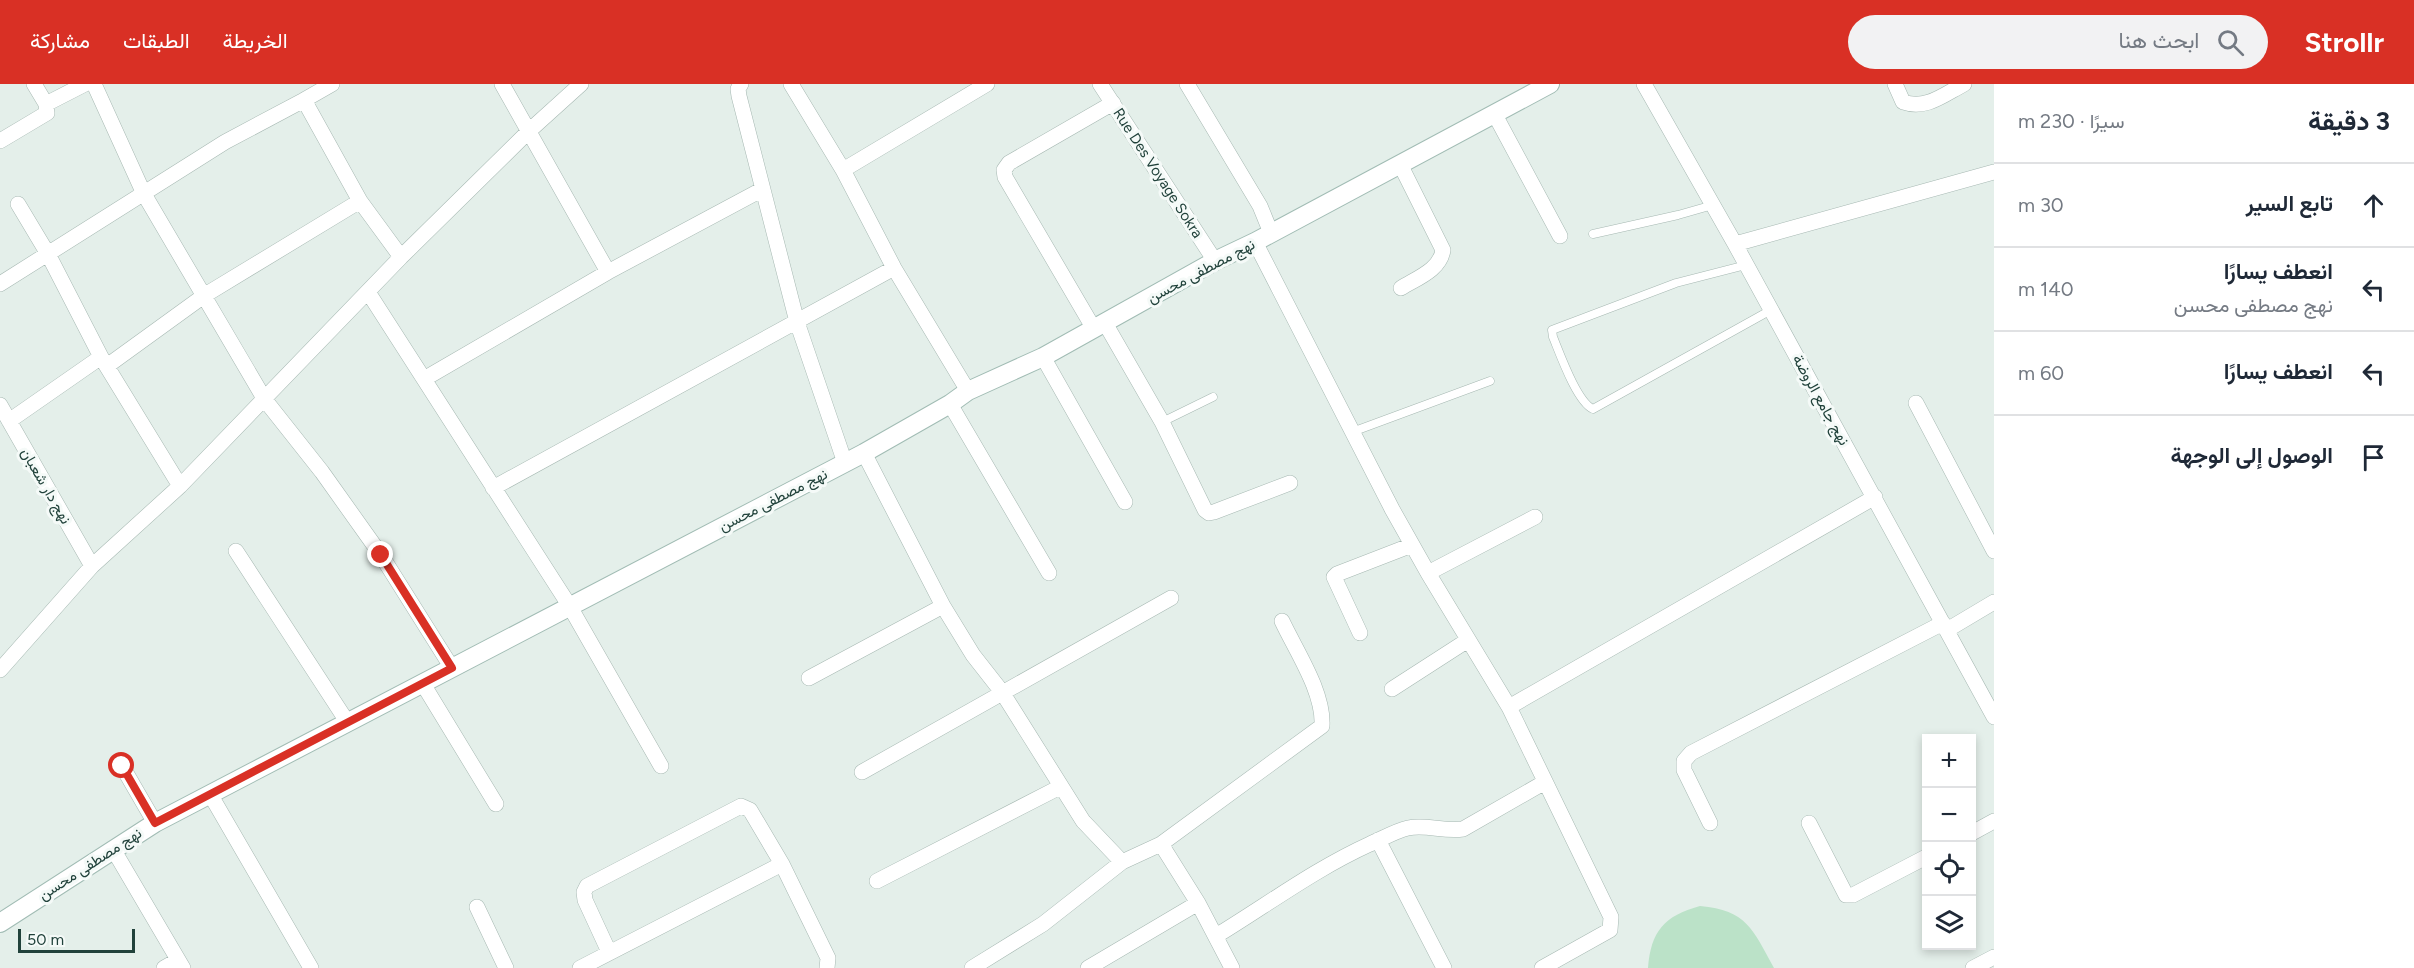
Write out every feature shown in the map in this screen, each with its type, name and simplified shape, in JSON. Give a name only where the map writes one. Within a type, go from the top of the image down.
[{"type":"main road","name":"نهج مصطفى محسن","points":[[0,923],[155,823],[864,453],[968,392],[1043,357],[1215,261],[1255,242],[1550,84]]},
{"type":"street","points":[[0,141],[47,113],[46,104],[34,84]]},
{"type":"street","points":[[46,104],[85,84]]},
{"type":"street","points":[[94,84],[144,194],[265,400],[322,472],[381,555],[452,668]]},
{"type":"street","points":[[0,284],[225,142],[332,84]]},
{"type":"street","points":[[502,84],[608,272]]},
{"type":"street","points":[[0,670],[92,566],[180,486],[401,257],[529,131],[581,84]]},
{"type":"street","points":[[741,84],[738,96],[797,322],[845,463]]},
{"type":"street","points":[[791,84],[843,170],[894,268],[968,392]]},
{"type":"street","points":[[843,170],[987,84]]},
{"type":"street","name":"Rue Des Voyage Sokra","points":[[1100,84],[1215,261]]},
{"type":"street","points":[[1187,84],[1260,206],[1271,233]]},
{"type":"street","name":"نهج جامع الروضة","points":[[1644,84],[1736,244],[1994,717]]},
{"type":"street","points":[[1894,84],[1903,102],[1914,106],[1925,105],[1964,84]]},
{"type":"street","points":[[304,100],[360,201],[401,257]]},
{"type":"street","points":[[1113,103],[1009,163],[1004,170],[1005,177],[1162,422],[1205,510],[1209,513],[1290,483]]},
{"type":"street","points":[[1494,113],[1560,236]]},
{"type":"street","points":[[1400,164],[1443,250],[1442,260],[1434,268],[1401,288]]},
{"type":"street","points":[[1736,244],[1994,172]]},
{"type":"street","points":[[424,379],[608,272],[761,190]]},
{"type":"street","points":[[9,421],[205,295],[360,201]]},
{"type":"street","points":[[18,204],[48,254],[104,361],[180,486]]},
{"type":"street","points":[[1255,242],[1412,545],[1509,707],[1611,917],[1610,930],[1542,968]]},
{"type":"street","points":[[493,488],[894,268]]},
{"type":"street","points":[[368,292],[569,605],[661,765]]},
{"type":"street","points":[[1043,357],[1125,502]]},
{"type":"street","points":[[1916,403],[1994,551]]},
{"type":"street","points":[[950,404],[1049,573]]},
{"type":"street","name":"نهج دار شعبان","points":[[0,405],[92,566]]},
{"type":"street","points":[[864,453],[943,606],[973,655],[1002,692],[1083,821],[1122,862]]},
{"type":"street","points":[[1509,707],[1875,497]]},
{"type":"street","points":[[1428,573],[1535,517]]},
{"type":"street","points":[[1360,633],[1334,577],[1412,545]]},
{"type":"street","points":[[236,551],[348,723]]},
{"type":"street","points":[[862,771],[1171,598]]},
{"type":"street","points":[[1710,823],[1684,770],[1684,761],[1691,753],[1994,602]]},
{"type":"street","points":[[809,678],[943,606]]},
{"type":"street","points":[[972,968],[1043,924],[1122,862],[1161,844],[1322,726],[1322,710],[1311,679],[1282,621]]},
{"type":"street","points":[[1392,689],[1468,640]]},
{"type":"street","points":[[423,684],[496,804]]},
{"type":"street","points":[[122,766],[155,823]]},
{"type":"street","points":[[1216,936],[1266,906],[1299,881],[1339,858],[1401,830],[1416,827],[1447,831],[1463,829],[1545,782]]},
{"type":"street","points":[[877,881],[1060,787]]},
{"type":"street","points":[[210,794],[311,968]]},
{"type":"street","points":[[609,952],[585,900],[584,892],[587,886],[741,806],[750,810],[782,864],[828,958],[827,968]]},
{"type":"street","points":[[1976,830],[1994,821]]},
{"type":"street","points":[[1809,823],[1846,895],[1853,895],[1922,859]]},
{"type":"street","points":[[1378,840],[1444,968]]},
{"type":"street","points":[[1161,844],[1198,903],[1232,968]]},
{"type":"street","points":[[113,849],[180,964],[164,968]]},
{"type":"street","points":[[580,968],[782,864]]},
{"type":"street","points":[[1088,968],[1198,903]]},
{"type":"street","points":[[477,907],[506,968]]},
{"type":"street","points":[[1973,968],[1994,957]]},
{"type":"lane","points":[[1593,234],[1713,205]]},
{"type":"lane","points":[[1746,265],[1676,284],[1552,330],[1574,384],[1587,406],[1593,409],[1771,310]]},
{"type":"lane","points":[[1352,432],[1490,381]]},
{"type":"lane","points":[[1162,422],[1213,397]]},
{"type":"green space","points":[[1700,906],[1716,908],[1739,917],[1754,933],[1774,968],[1648,968],[1652,944],[1662,927],[1677,915]]},
{"type":"route","points":[[122,766],[155,823],[452,668],[381,555]]}]
